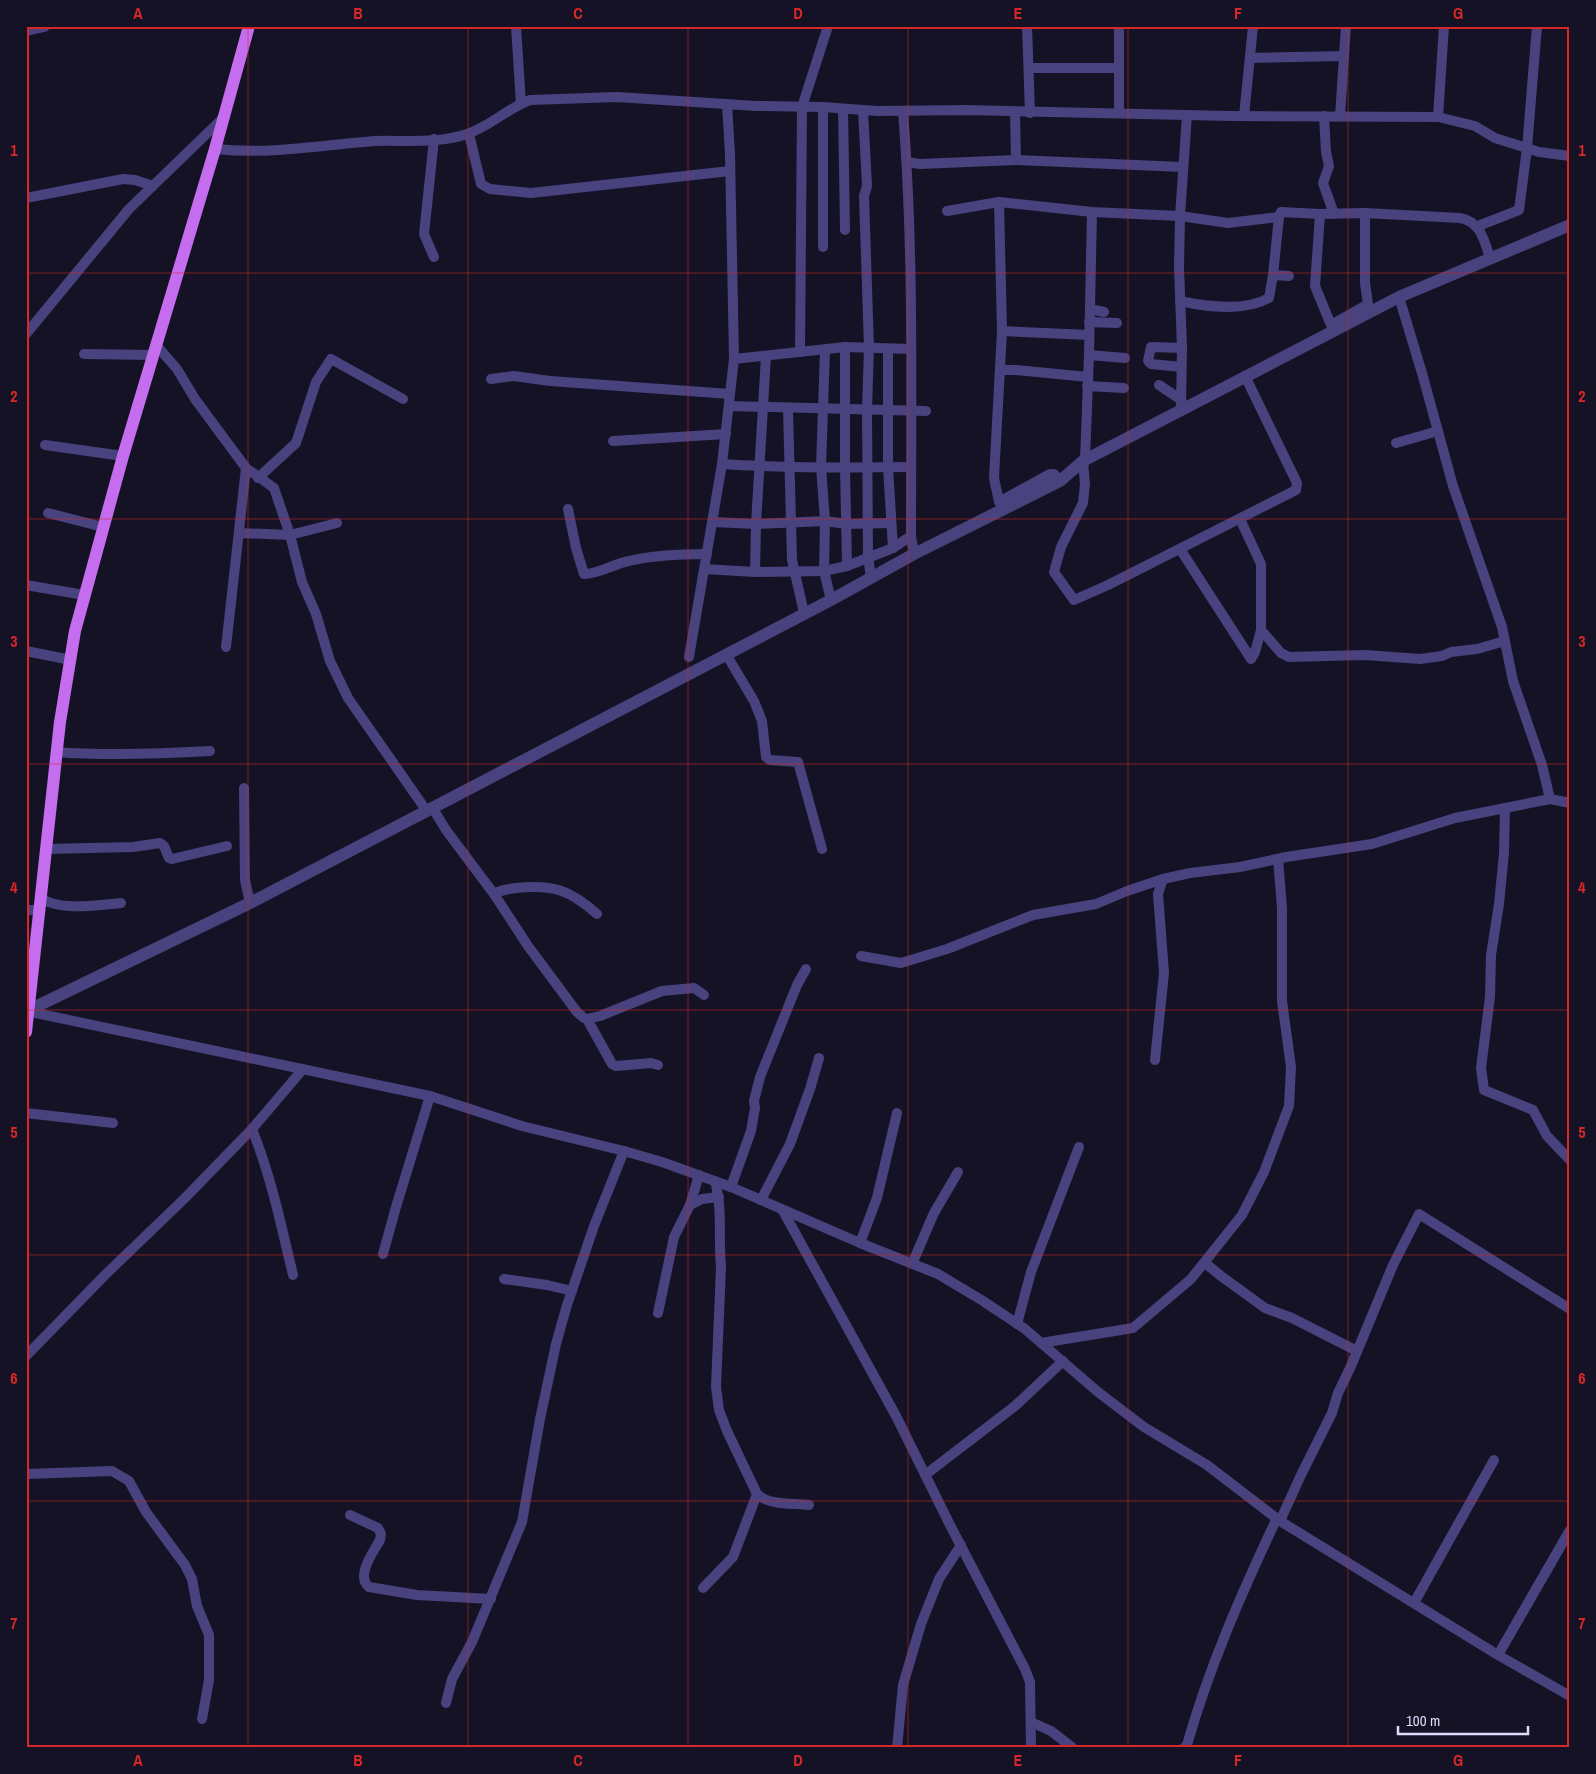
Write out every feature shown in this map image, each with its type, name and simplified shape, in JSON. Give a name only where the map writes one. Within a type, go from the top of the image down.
[{"type":"main road","points":[[26,1032],[35,906],[46,849],[56,752],[75,631],[123,456],[215,149],[249,26]]},
{"type":"street","points":[[26,30],[44,26]]},
{"type":"street","points":[[516,26],[521,104]]},
{"type":"street","points":[[800,352],[802,107],[828,26]]},
{"type":"street","points":[[1027,26],[1030,113]]},
{"type":"street","points":[[1119,26],[1119,113]]},
{"type":"street","points":[[1244,116],[1253,26]]},
{"type":"street","points":[[1340,116],[1346,26]]},
{"type":"street","points":[[1438,117],[1444,26]]},
{"type":"street","points":[[1478,226],[1519,210],[1527,148],[1537,26]]},
{"type":"street","points":[[1250,58],[1344,56]]},
{"type":"street","points":[[1029,68],[1119,68]]},
{"type":"street","points":[[215,149],[268,151],[374,142],[449,139],[469,134],[521,104],[542,99],[617,97],[727,104],[902,111],[1438,117],[1475,126],[1496,138],[1539,152],[1570,156]]},
{"type":"street","points":[[689,657],[722,464],[734,359],[727,104]]},
{"type":"street","points":[[823,107],[823,247]]},
{"type":"street","points":[[843,109],[845,230]]},
{"type":"street","points":[[863,110],[869,347],[867,410],[868,557],[871,577]]},
{"type":"street","points":[[902,111],[907,162],[912,536],[914,554]]},
{"type":"street","points":[[1015,112],[1016,160]]},
{"type":"street","points":[[1181,404],[1182,348],[1178,267],[1187,115]]},
{"type":"street","points":[[1324,116],[1326,152],[1329,166],[1323,183],[1334,214]]},
{"type":"street","points":[[26,334],[129,209],[222,119]]},
{"type":"street","points":[[469,134],[481,184],[490,189],[532,193],[730,171]]},
{"type":"street","points":[[434,139],[424,234],[434,257]]},
{"type":"street","points":[[907,162],[920,164],[1016,160],[1183,167]]},
{"type":"street","points":[[26,198],[123,179],[135,180],[153,186]]},
{"type":"street","points":[[947,211],[999,202],[1092,212],[1180,216],[1228,223],[1279,217]]},
{"type":"street","points":[[999,202],[1002,331],[994,478],[999,502],[1050,474],[1054,474],[1060,481]]},
{"type":"street","points":[[1092,212],[1083,503],[1060,547],[1054,572],[1074,600],[1108,585],[1296,490],[1298,487],[1246,376]]},
{"type":"street","points":[[1180,301],[1220,307],[1256,303],[1269,298],[1281,212],[1320,214],[1365,213],[1460,218],[1469,220],[1478,226],[1490,258]]},
{"type":"street","points":[[1320,214],[1315,286],[1331,324],[1368,304],[1364,283],[1365,213]]},
{"type":"street","points":[[28,1010],[250,902],[831,600],[914,554],[1060,481],[1084,460],[1181,404],[1246,376],[1399,297],[1570,225]]},
{"type":"street","points":[[1273,275],[1289,276]]},
{"type":"street","points":[[1399,297],[1453,486],[1506,641],[1513,681],[1542,765],[1550,799]]},
{"type":"street","points":[[1090,309],[1104,312]]},
{"type":"street","points":[[1089,322],[1116,323]]},
{"type":"street","points":[[1002,331],[1089,335]]},
{"type":"street","points":[[734,359],[845,347],[910,349]]},
{"type":"street","points":[[845,347],[846,409],[844,467],[847,566]]},
{"type":"street","points":[[1181,367],[1151,364],[1148,361],[1151,347],[1182,348]]},
{"type":"street","points":[[888,349],[888,467],[893,548]]},
{"type":"street","points":[[84,354],[155,350],[177,369],[195,399],[246,468],[274,488],[290,535],[302,582],[316,614],[330,661],[348,698],[494,894],[528,946],[577,1012],[587,1019],[612,1064],[616,1066],[651,1063],[658,1065]]},
{"type":"street","points":[[825,350],[821,467],[825,521],[824,571],[831,600]]},
{"type":"street","points":[[1089,355],[1125,358]]},
{"type":"street","points":[[755,572],[766,356]]},
{"type":"street","points":[[258,478],[296,444],[316,382],[331,359],[402,399]]},
{"type":"street","points":[[1000,370],[1016,370],[1124,388]]},
{"type":"street","points":[[491,379],[514,376],[550,381],[730,394]]},
{"type":"street","points":[[1159,385],[1181,404]]},
{"type":"street","points":[[729,406],[788,409],[823,408],[926,411]]},
{"type":"street","points":[[788,409],[793,571],[804,613]]},
{"type":"street","points":[[1396,442],[1438,431]]},
{"type":"street","points":[[613,441],[726,434]]},
{"type":"street","points":[[46,445],[123,456]]},
{"type":"street","points":[[722,464],[760,467],[844,467],[868,469],[911,467]]},
{"type":"street","points":[[226,648],[246,468]]},
{"type":"street","points":[[568,509],[576,548],[584,574],[592,574],[638,559],[682,554],[707,554]]},
{"type":"street","points":[[48,513],[103,527]]},
{"type":"street","points":[[1180,548],[1251,659],[1261,630],[1261,564],[1240,518]]},
{"type":"street","points":[[713,522],[756,524],[825,521],[846,524],[891,523]]},
{"type":"street","points":[[238,533],[290,535],[337,523]]},
{"type":"street","points":[[704,569],[755,572],[824,571],[847,566],[893,548],[912,536]]},
{"type":"street","points":[[26,585],[84,595]]},
{"type":"street","points":[[1261,630],[1281,653],[1289,657],[1365,656],[1420,659],[1478,649],[1506,641]]},
{"type":"street","points":[[26,651],[71,660]]},
{"type":"street","points":[[726,654],[754,701],[762,721],[766,757],[770,760],[798,762],[822,849]]},
{"type":"street","points":[[56,752],[167,754],[210,751]]},
{"type":"street","points":[[244,788],[245,880],[250,902]]},
{"type":"street","points":[[861,956],[901,963],[956,945],[1033,915],[1096,904],[1127,891],[1190,872],[1240,867],[1372,844],[1455,818],[1550,799],[1570,803]]},
{"type":"street","points":[[1505,808],[1503,862],[1491,955],[1490,997],[1481,1068],[1484,1090],[1533,1110],[1547,1136],[1570,1160]]},
{"type":"street","points":[[46,849],[133,847],[160,843],[164,846],[169,858],[172,859],[227,846]]},
{"type":"street","points":[[1041,1343],[1133,1328],[1191,1279],[1205,1263],[1242,1215],[1264,1172],[1289,1106],[1291,1067],[1282,1001],[1282,908],[1278,859]]},
{"type":"street","points":[[1155,1060],[1164,973],[1158,894],[1163,879]]},
{"type":"street","points":[[494,894],[501,890],[547,886],[580,899],[597,914]]},
{"type":"street","points":[[35,906],[47,903],[69,906],[122,903]]},
{"type":"street","points":[[731,1187],[751,1130],[755,1108],[754,1101],[760,1077],[797,985],[806,969]]},
{"type":"street","points":[[587,1019],[600,1016],[662,991],[694,988],[704,994]]},
{"type":"street","points":[[28,1010],[430,1096],[522,1126],[662,1162],[731,1187],[860,1243],[938,1274],[1017,1324],[1098,1392],[1144,1427],[1207,1465],[1278,1520],[1498,1656],[1570,1696]]},
{"type":"street","points":[[761,1200],[790,1144],[819,1058]]},
{"type":"street","points":[[26,1356],[252,1129],[303,1069]]},
{"type":"street","points":[[383,1254],[430,1096]]},
{"type":"street","points":[[26,1113],[113,1124]]},
{"type":"street","points":[[860,1243],[877,1198],[896,1113]]},
{"type":"street","points":[[252,1129],[265,1162],[274,1193],[293,1275]]},
{"type":"street","points":[[1017,1324],[1031,1272],[1079,1147]]},
{"type":"street","points":[[446,1703],[452,1680],[472,1642],[522,1522],[540,1419],[556,1344],[597,1218],[624,1151]]},
{"type":"street","points":[[912,1264],[934,1213],[958,1172]]},
{"type":"street","points":[[658,1313],[674,1237],[690,1205],[699,1175]]},
{"type":"street","points":[[715,1181],[719,1197],[721,1274],[716,1387],[720,1410],[727,1431],[757,1494],[763,1500],[809,1505]]},
{"type":"street","points":[[690,1205],[702,1199],[719,1197]]},
{"type":"street","points":[[782,1209],[896,1416],[1028,1675],[1031,1748]]},
{"type":"street","points":[[1184,1748],[1187,1745],[1217,1657],[1250,1577],[1332,1413],[1338,1393],[1393,1265],[1419,1214],[1570,1309]]},
{"type":"street","points":[[1205,1263],[1264,1308],[1292,1318],[1357,1351]]},
{"type":"street","points":[[504,1279],[547,1285],[572,1291]]},
{"type":"street","points":[[925,1475],[1015,1406],[1062,1361]]},
{"type":"street","points":[[1414,1603],[1494,1460]]},
{"type":"street","points":[[26,1474],[112,1471],[129,1481],[146,1512],[185,1565],[192,1578],[197,1606],[209,1635],[208,1680],[202,1719]]},
{"type":"street","points":[[703,1588],[733,1557],[757,1494]]},
{"type":"street","points":[[350,1515],[378,1528],[381,1534],[365,1571],[364,1581],[369,1587],[417,1595],[491,1598]]},
{"type":"street","points":[[1498,1656],[1570,1530]]},
{"type":"street","points":[[897,1748],[903,1685],[921,1624],[939,1579],[961,1545]]},
{"type":"street","points":[[1031,1722],[1051,1731],[1073,1748]]}]
